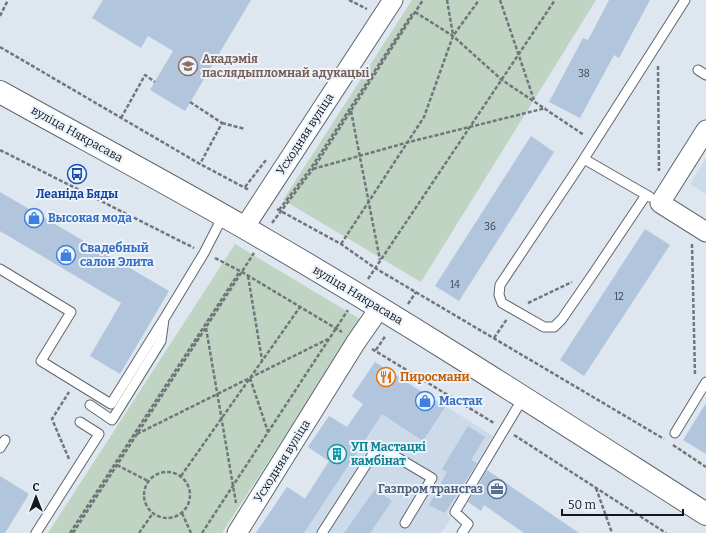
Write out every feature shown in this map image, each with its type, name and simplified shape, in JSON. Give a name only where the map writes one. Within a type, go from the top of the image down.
[{"type":"main road","name":"вуліца Някрасава","points":[[0,92],[224,216],[523,398],[706,514]]},
{"type":"street","name":"Усходняя вуліца","points":[[244,228],[393,0]]},
{"type":"street","points":[[699,228],[653,199],[706,130]]},
{"type":"street","name":"Усходняя вуліца","points":[[239,531],[356,342],[379,309]]},
{"type":"lane","points":[[584,158],[653,199],[595,271],[562,319],[554,327],[544,327],[515,309],[502,303],[499,295],[500,285],[584,158],[685,0]]},
{"type":"lane","points":[[698,70],[706,75]]},
{"type":"lane","points":[[0,269],[71,312],[41,361],[111,404],[204,253],[224,216]]},
{"type":"lane","points":[[90,405],[112,420],[161,341],[164,319]]},
{"type":"lane","points":[[675,433],[706,382]]},
{"type":"lane","points":[[462,533],[468,524],[455,512],[523,398]]},
{"type":"lane","points":[[36,533],[99,434],[80,422]]},
{"type":"lane","points":[[0,448],[5,440]]},
{"type":"lane","points":[[322,533],[378,446],[432,478],[404,523]]},
{"type":"path","points":[[0,16],[8,0]]},
{"type":"path","points":[[349,0],[369,10]]},
{"type":"path","points":[[280,211],[311,168],[422,0]]},
{"type":"path","points":[[280,211],[313,169],[422,0]]},
{"type":"path","points":[[447,0],[453,36]]},
{"type":"path","points":[[341,244],[424,117],[453,36],[479,0]]},
{"type":"path","points":[[500,0],[534,100]]},
{"type":"path","points":[[375,268],[472,126],[555,0]]},
{"type":"path","points":[[415,12],[453,36],[502,80],[585,135]]},
{"type":"path","points":[[658,41],[659,172]]},
{"type":"path","points":[[0,47],[200,164],[245,187],[280,211],[341,244],[375,268],[669,442],[706,467]]},
{"type":"path","points":[[121,118],[145,75],[155,82]]},
{"type":"path","points":[[190,102],[222,123],[245,130]]},
{"type":"path","points":[[313,169],[409,142],[546,108]]},
{"type":"path","points":[[351,110],[380,260]]},
{"type":"path","points":[[200,164],[222,123]]},
{"type":"path","points":[[0,150],[248,275],[356,342],[376,350],[504,429],[666,533]]},
{"type":"path","points":[[696,399],[699,228]]},
{"type":"path","points":[[73,533],[116,464],[206,328],[241,271]]},
{"type":"path","points":[[70,533],[241,271]]},
{"type":"path","points":[[494,338],[515,309],[595,271]]},
{"type":"path","points":[[248,275],[262,360]]},
{"type":"path","points":[[407,305],[416,292]]},
{"type":"path","points":[[181,476],[300,307]]},
{"type":"path","points":[[206,328],[233,486],[239,531]]},
{"type":"path","points":[[202,533],[335,328]]},
{"type":"path","points":[[376,350],[386,335]]},
{"type":"path","points":[[137,434],[328,339]]},
{"type":"path","points":[[250,378],[268,432]]},
{"type":"path","points":[[65,466],[69,459],[52,419],[75,382]]},
{"type":"path","points":[[116,464],[148,481]]},
{"type":"path","points":[[160,473],[174,473],[181,476],[186,481],[191,494],[187,508],[182,513],[168,518],[160,517],[153,513],[145,502],[145,487],[148,481],[160,473]]},
{"type":"path","points":[[596,488],[612,533]]},
{"type":"path","points":[[139,533],[153,513]]},
{"type":"path","points":[[182,513],[191,533]]},
{"type":"shaded area","points":[[706,158],[706,194],[690,184]]},
{"type":"shaded area","points":[[375,362],[493,436],[447,514],[451,518],[441,533],[256,533],[287,487],[305,498],[329,461],[308,447],[329,416],[347,427],[363,404],[352,396]]},
{"type":"green space","points":[[412,0],[596,0],[421,282],[283,200]]},
{"type":"green space","points":[[235,244],[360,319],[222,533],[48,533]]},
{"type":"building","name":"Акадэмія паслядыпломнай адукацыі","points":[[103,0],[251,0],[185,111],[150,90],[173,51],[148,36],[141,48],[92,18]]},
{"type":"building","points":[[609,0],[650,0],[619,58],[614,55],[580,118],[549,102],[583,38],[588,40]]},
{"type":"building","points":[[531,136],[554,152],[459,301],[435,286]]},
{"type":"building","points":[[0,192],[169,291],[120,374],[90,356],[121,303],[0,231]]},
{"type":"building","points":[[645,229],[670,245],[584,376],[560,360]]},
{"type":"building","name":"УП Мастацкі камбінат","points":[[375,362],[445,407],[423,441],[382,414],[304,533],[256,533],[287,487],[305,499],[329,461],[308,447],[329,416],[347,427],[363,404],[352,396]]},
{"type":"building","points":[[706,403],[706,454],[683,440]]},
{"type":"building","points":[[468,426],[485,437],[471,460],[477,463],[445,513],[429,505],[447,472],[442,469]]},
{"type":"building","name":"Газпром трансгаз","points":[[487,470],[579,533],[524,533],[484,505],[481,511],[468,502]]},
{"type":"building","points":[[0,476],[29,494],[5,533],[0,533]]},
{"type":"building","points":[[375,489],[392,501],[370,533],[344,533]]},
{"type":"place","name":"Акадэмія паслядыпломнай адукацыі","points":[[188,66]]},
{"type":"place","name":"Леаніда Бяды","points":[[77,174]]},
{"type":"place","name":"Высокая мода","points":[[34,218]]},
{"type":"place","name":"Свадебный салон Элита","points":[[66,255]]},
{"type":"place","name":"Пиросмани","points":[[386,377]]},
{"type":"place","name":"Мастак","points":[[425,401]]},
{"type":"place","name":"УП Мастацкі камбінат","points":[[337,454]]},
{"type":"place","name":"Газпром трансгаз","points":[[497,489]]}]
